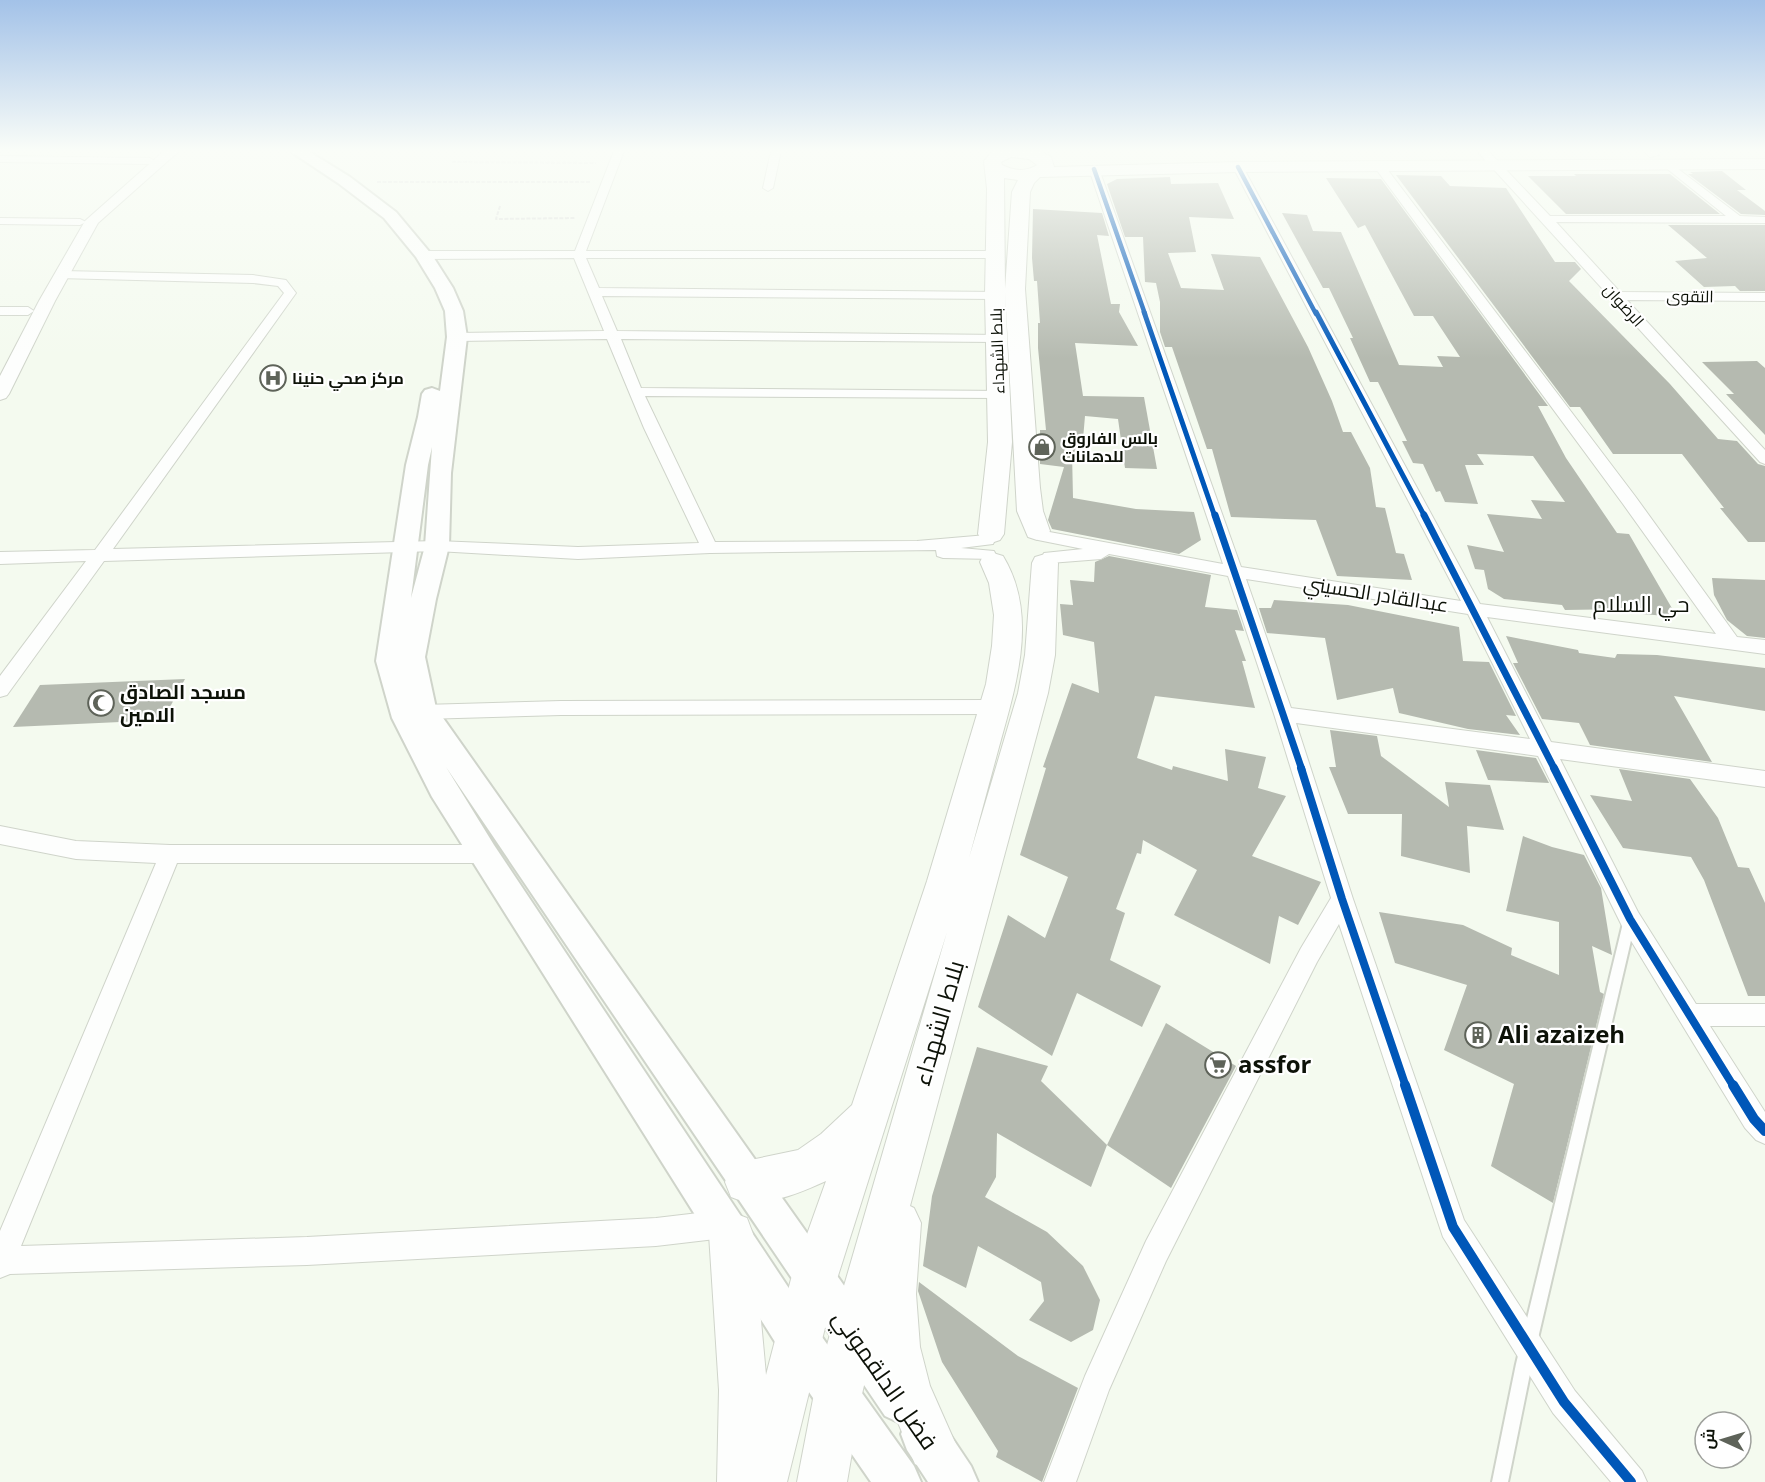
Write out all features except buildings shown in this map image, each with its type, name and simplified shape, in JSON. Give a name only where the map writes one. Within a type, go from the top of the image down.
[{"type":"main road","points":[[379,220],[397,243],[427,293],[435,314],[438,338],[429,417],[417,465],[389,661],[406,718],[442,788],[483,854],[798,1338],[898,1482]]},
{"type":"main road","points":[[394,220],[423,255],[451,302],[457,337],[440,473],[437,546],[423,599],[412,657],[423,711]]},
{"type":"main road","name":"بلاط الشهداء","points":[[990,548],[1000,442],[995,220]]},
{"type":"main road","name":"بلاط الشهداء","points":[[822,1482],[838,1394],[853,1334],[890,1119],[1033,693],[1040,655],[1044,547],[1030,511],[1027,488],[1015,309],[1020,220]]},
{"type":"main road","points":[[1007,527],[1027,528],[1044,547],[1025,571],[1002,567],[990,548],[1007,527]]},
{"type":"main road","points":[[762,1482],[814,1279],[890,1119],[945,881],[1000,684],[1008,615],[1003,583],[990,548]]},
{"type":"main road","name":"فضل الدلقموني","points":[[423,711],[746,1182],[944,1464]]},
{"type":"main road","points":[[746,1182],[796,1174],[820,1163],[837,1150],[890,1119]]},
{"type":"main road","points":[[890,1119],[893,1324],[900,1367],[944,1464]]},
{"type":"main road","points":[[727,1229],[744,1390],[742,1482]]},
{"type":"street","points":[[0,394],[62,275],[94,220]]},
{"type":"street","points":[[592,220],[579,255],[636,392],[710,548]]},
{"type":"street","points":[[1112,220],[1284,714],[1342,899],[1453,1227],[1564,1402],[1631,1482]]},
{"type":"street","points":[[1266,220],[1474,609],[1630,919],[1754,1119],[1765,1131]]},
{"type":"street","points":[[1420,220],[1629,500],[1731,642]]},
{"type":"street","name":"الرضوان","points":[[1548,220],[1765,459]]},
{"type":"street","points":[[0,221],[80,222],[28,310],[0,365]]},
{"type":"street","points":[[423,255],[995,254]]},
{"type":"street","points":[[0,690],[290,293],[282,283],[253,279],[62,275]]},
{"type":"street","points":[[594,292],[995,296]]},
{"type":"street","name":"التقوى","points":[[1616,296],[1765,297]]},
{"type":"street","points":[[0,311],[28,310]]},
{"type":"street","points":[[457,337],[612,335],[997,338]]},
{"type":"street","points":[[636,392],[999,394]]},
{"type":"street","points":[[0,558],[437,546],[578,553],[710,548],[916,546],[968,555],[990,548]]},
{"type":"street","name":"عبدالقادر الحسيني","points":[[1044,547],[1131,552],[1235,572],[1474,609],[1765,646]]},
{"type":"street","points":[[423,711],[572,708],[993,707]]},
{"type":"street","points":[[1284,714],[1542,747],[1765,779]]},
{"type":"street","points":[[0,835],[76,850],[170,854],[483,854]]},
{"type":"street","points":[[170,854],[1,1261],[307,1251],[727,1229]]},
{"type":"street","points":[[1060,1482],[1095,1386],[1156,1251],[1309,956],[1342,899]]},
{"type":"street","points":[[1688,1015],[1765,1015]]},
{"type":"lane","points":[[1500,1482],[1528,1345],[1630,919]]},
{"type":"cycle path","points":[[1112,220],[1284,714],[1342,899],[1453,1227],[1564,1402],[1631,1482]]},
{"type":"cycle path","points":[[1266,220],[1474,609],[1630,919],[1754,1119],[1765,1131]]},
{"type":"place","name":"مركز صحي حنينا","points":[[273,378]]},
{"type":"place","name":"بالس الفاروق للدهانات","points":[[1042,447]]},
{"type":"place","name":"مسجد الصادق الامين","points":[[101,703]]},
{"type":"place","name":"Ali azaizeh","points":[[1478,1035]]},
{"type":"place","name":"assfor","points":[[1218,1065]]},
{"type":"district","name":"حي السلام","points":[[1641,604]]}]
